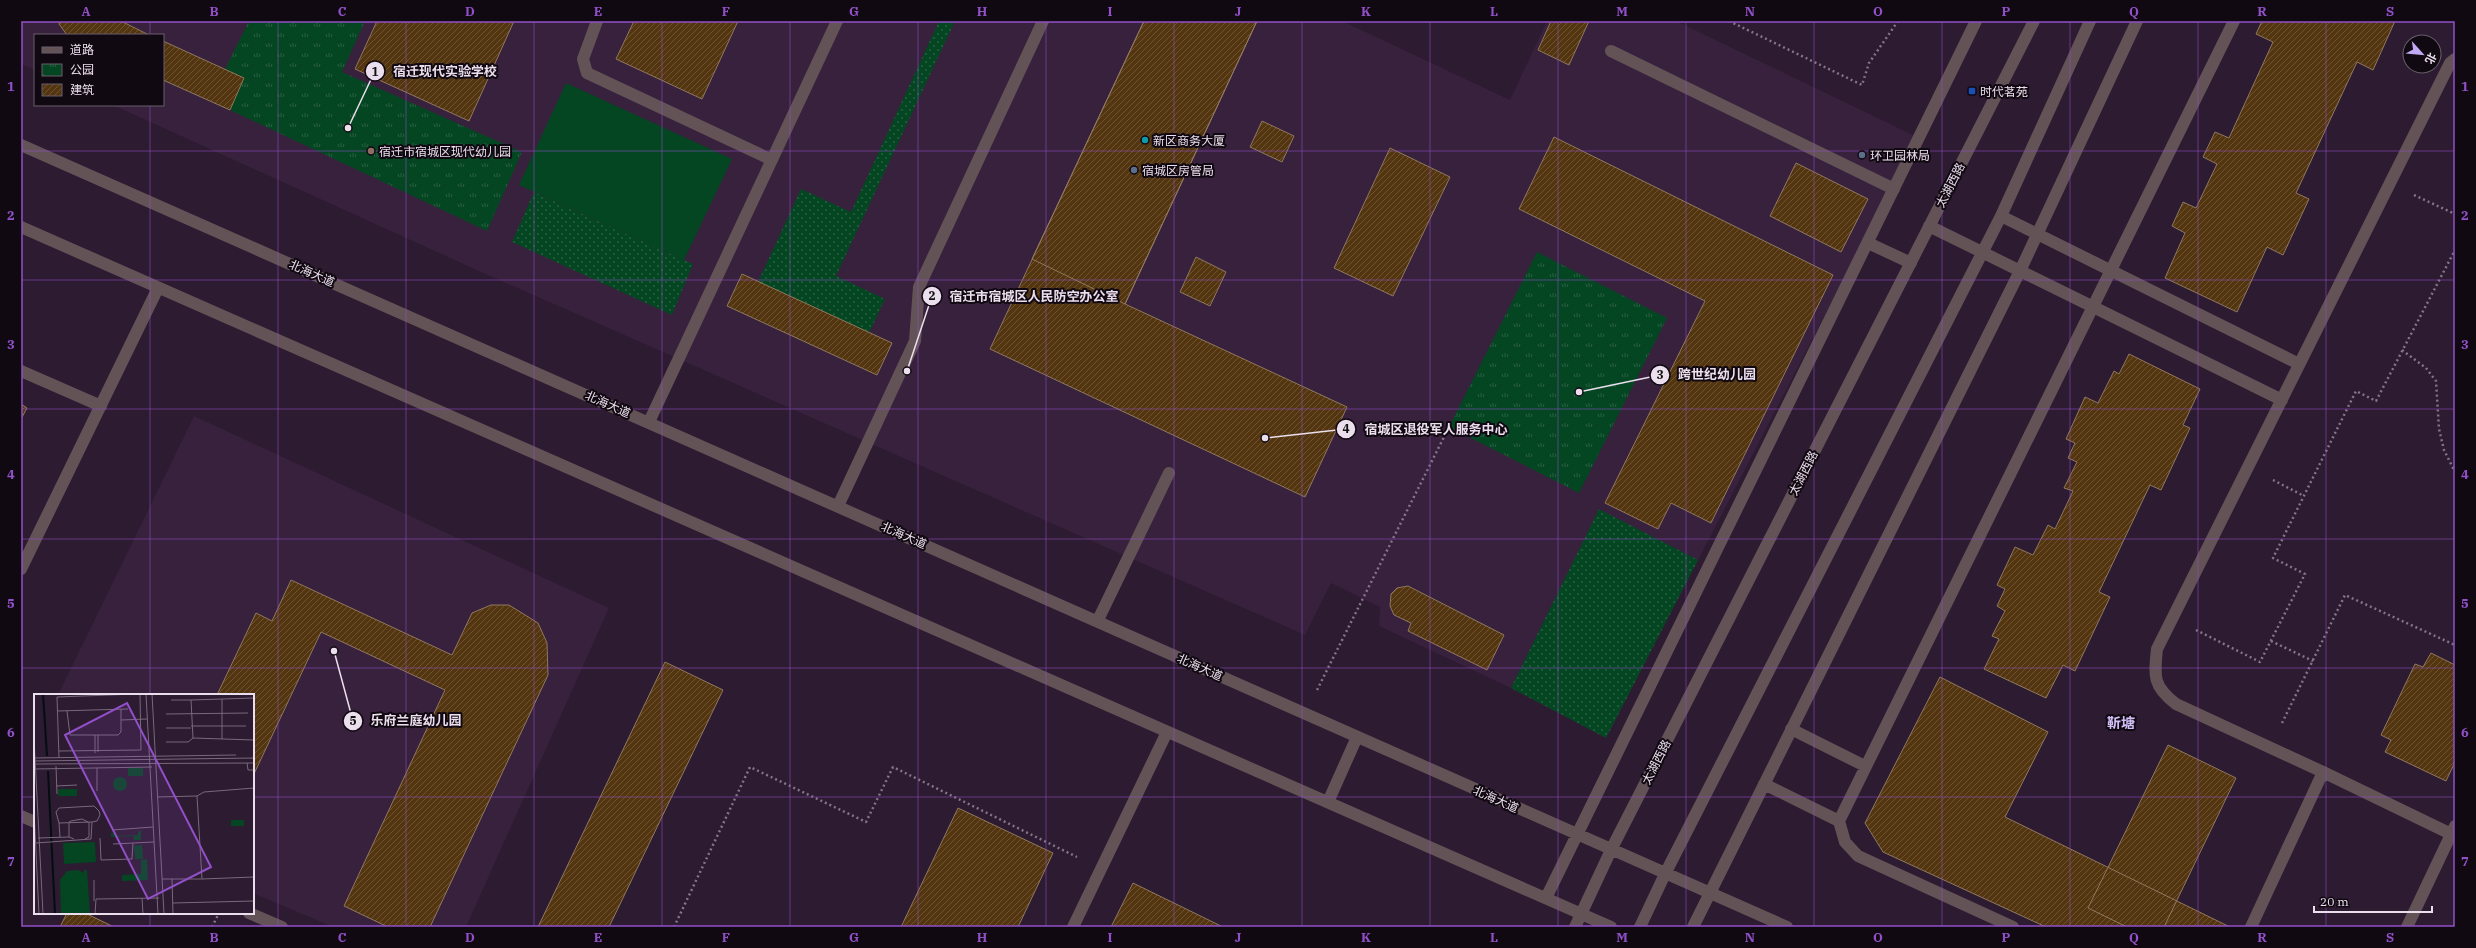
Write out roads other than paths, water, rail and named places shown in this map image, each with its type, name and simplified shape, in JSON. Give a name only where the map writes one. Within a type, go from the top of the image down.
[{"type":"street","points":[[598,21],[583,59],[587,73],[772,160]]},
{"type":"street","points":[[649,422],[837,21]]},
{"type":"street","points":[[838,506],[915,341],[919,287],[1043,21]]},
{"type":"street","points":[[1546,898],[1976,21]]},
{"type":"street","name":"太湖西路","points":[[1575,927],[1611,850],[2034,21]]},
{"type":"street","points":[[1640,927],[1665,874],[2001,216],[2090,21]]},
{"type":"street","points":[[1693,927],[2020,270],[2137,21]]},
{"type":"street","points":[[2013,927],[1858,856],[1845,842],[1840,821],[1865,766],[2234,21]]},
{"type":"street","points":[[1611,51],[1894,189]]},
{"type":"street","points":[[2407,927],[2453,830],[2176,704],[2161,692],[2155,672],[2157,649],[2172,617],[2450,63],[2455,59]]},
{"type":"street","name":"北海大道","points":[[21,145],[1098,620],[1357,737],[1787,927]]},
{"type":"street","points":[[2001,216],[2299,364]]},
{"type":"street","points":[[1930,226],[2282,400]]},
{"type":"street","points":[[21,227],[1611,927]]},
{"type":"street","points":[[1868,243],[1911,263]]},
{"type":"street","points":[[21,569],[158,288]]},
{"type":"street","points":[[21,371],[101,406]]},
{"type":"street","points":[[1098,620],[1169,473]]},
{"type":"street","points":[[1791,729],[1865,766]]},
{"type":"street","points":[[1073,927],[1167,732]]},
{"type":"street","points":[[1328,802],[1357,737]]},
{"type":"street","points":[[2251,927],[2323,772]]},
{"type":"street","points":[[1764,784],[1840,821]]},
{"type":"street","points":[[21,816],[34,822]]},
{"type":"street","points":[[251,914],[282,927]]},
{"type":"place","name":"时代茗苑","points":[[1972,91]]},
{"type":"place","name":"宿迁现代实验学校","points":[[348,128]]},
{"type":"place","name":"新区商务大厦","points":[[1145,140]]},
{"type":"place","name":"宿迁市宿城区现代幼儿园","points":[[371,151]]},
{"type":"place","name":"环卫园林局","points":[[1862,155]]},
{"type":"place","name":"宿城区房管局","points":[[1134,170]]},
{"type":"place","name":"宿迁市宿城区人民防空办公室","points":[[907,371]]},
{"type":"place","name":"跨世纪幼儿园","points":[[1579,392]]},
{"type":"place","name":"宿城区退役军人服务中心","points":[[1265,438]]},
{"type":"place","name":"乐府兰庭幼儿园","points":[[334,651]]},
{"type":"district","name":"靳塘","points":[[2121,723]]}]
